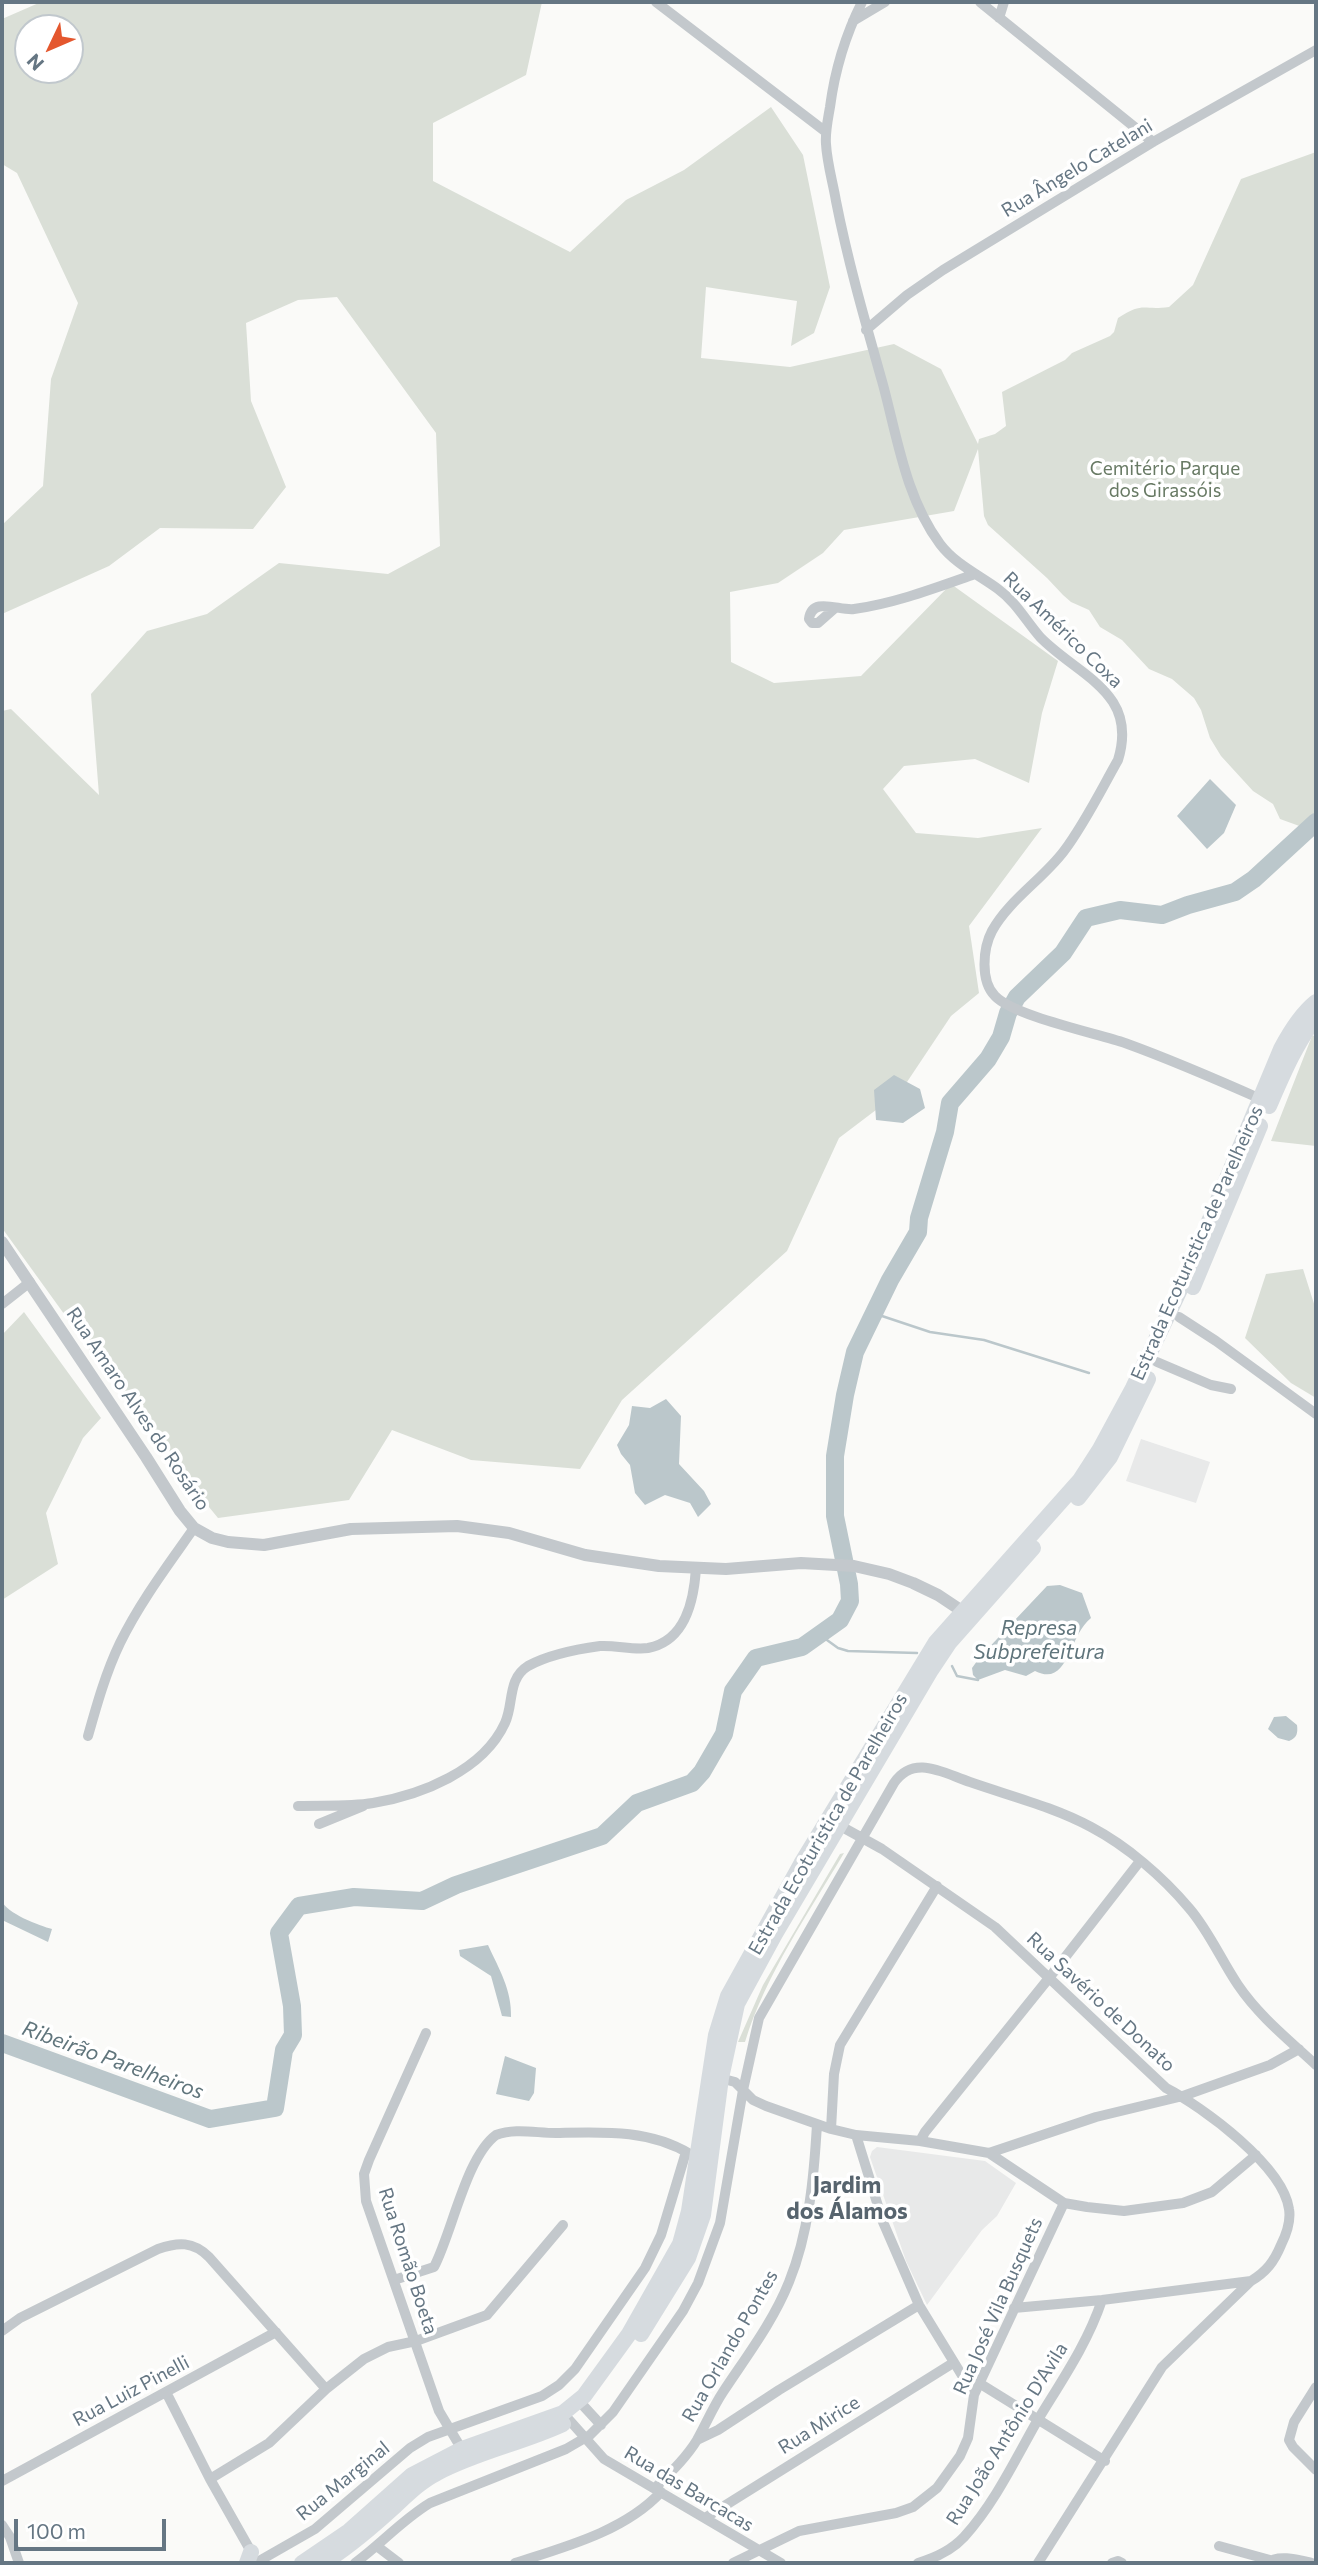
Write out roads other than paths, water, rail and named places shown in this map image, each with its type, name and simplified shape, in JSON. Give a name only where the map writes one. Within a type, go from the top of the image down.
[{"type":"main road","name":"Estrada Ecoturistica de Parelheiros","points":[[1266,1101],[1281,1049],[1308,1008],[1316,1002]]},
{"type":"main road","name":"Estrada Ecoturistica de Parelheiros","points":[[302,2563],[349,2531],[412,2475],[566,2417],[582,2405],[629,2334],[668,2268],[696,2213],[701,2154],[716,2078],[716,2035],[728,1996],[778,1903],[833,1823],[921,1663],[1080,1480],[1100,1449],[1190,1281],[1266,1101],[1288,1059],[1316,1017]]},
{"type":"main road","name":"Estrada Ecoturistica de Parelheiros","points":[[966,1613],[1101,1471],[1179,1317],[1190,1281]]},
{"type":"main road","name":"Estrada Ecoturistica de Parelheiros","points":[[323,2563],[354,2541],[415,2487],[465,2454]]},
{"type":"street","points":[[656,2],[827,132]]},
{"type":"street","name":"Rua Américo Coxa","points":[[862,2],[840,52],[826,145],[843,236],[903,469],[929,526],[941,545],[975,574],[1000,590],[1021,611],[1040,637],[1103,689],[1120,714],[1123,729],[1123,744],[1118,760],[1064,851],[993,930],[985,947],[987,983],[995,996],[1018,1010],[1124,1043],[1266,1101]]},
{"type":"street","points":[[853,21],[885,2]]},
{"type":"street","points":[[980,2],[1153,142]]},
{"type":"street","points":[[999,18],[1004,2]]},
{"type":"street","name":"Rua Ângelo Catelani","points":[[866,330],[943,270],[1153,142],[1316,50]]},
{"type":"street","points":[[835,608],[850,610],[881,605],[975,574]]},
{"type":"street","name":"Rua Amaro Alves do Rosário","points":[[2,1242],[176,1506],[194,1528],[202,1533],[228,1542],[264,1545],[348,1529],[457,1526],[509,1533],[584,1555],[696,1568],[753,1568],[817,1563],[854,1566],[900,1578],[938,1595],[966,1613]]},
{"type":"street","points":[[2,1304],[30,1282]]},
{"type":"street","points":[[1179,1317],[1216,1340],[1316,1414]]},
{"type":"street","points":[[1157,1362],[1212,1385],[1231,1389]]},
{"type":"street","points":[[88,1736],[106,1677],[120,1644],[160,1575],[194,1528]]},
{"type":"street","points":[[318,1825],[370,1803],[423,1790],[456,1773],[482,1755],[507,1720],[516,1678],[530,1665],[601,1646],[647,1648],[664,1643],[684,1621],[695,1588],[696,1568]]},
{"type":"street","points":[[355,2563],[377,2547],[396,2527],[430,2503],[566,2449],[585,2438],[601,2425],[623,2399],[683,2311],[712,2252],[720,2223],[754,2034],[768,2000],[894,1783],[907,1769],[918,1766],[929,1769],[1056,1812],[1101,1832],[1140,1861],[1191,1909],[1239,1986],[1261,2015],[1316,2064]]},
{"type":"street","points":[[298,1806],[370,1803]]},
{"type":"street","name":"Rua Savério de Donato","points":[[833,1823],[862,1838],[937,1886],[995,1927],[1166,2088],[1183,2096],[1256,2155],[1283,2191],[1289,2218],[1283,2241],[1273,2262],[1265,2273],[1251,2281],[1162,2367],[1038,2563]]},
{"type":"street","points":[[920,2141],[1140,1861]]},
{"type":"street","points":[[831,2129],[835,2065],[840,2045],[937,1886]]},
{"type":"street","name":"Rua Romão Boeta","points":[[426,2033],[364,2174],[366,2201],[439,2412],[465,2454]]},
{"type":"street","points":[[989,2153],[1096,2117],[1183,2096],[1270,2065],[1299,2049]]},
{"type":"street","points":[[716,2078],[735,2082],[753,2100],[766,2106],[831,2129],[856,2135],[920,2141],[989,2153],[1063,2203],[1124,2211],[1184,2203],[1212,2192],[1256,2155]]},
{"type":"street","name":"Rua Orlando Pontes","points":[[515,2563],[572,2544],[638,2512],[697,2441],[721,2395],[789,2283],[803,2233],[817,2124]]},
{"type":"street","points":[[394,2280],[434,2267],[476,2163],[486,2144],[496,2135],[529,2131],[609,2132],[661,2141],[701,2154]]},
{"type":"street","points":[[856,2135],[883,2222],[919,2305],[974,2395]]},
{"type":"street","name":"Rua Marginal","points":[[254,2560],[315,2529],[410,2448],[428,2437],[542,2396],[559,2385],[575,2369],[645,2268],[701,2154]]},
{"type":"street","name":"Rua José Vila Busquets","points":[[733,2563],[799,2531],[896,2513],[913,2507],[937,2488],[960,2456],[968,2438],[974,2395],[1063,2203]]},
{"type":"street","points":[[696,2213],[720,2223]]},
{"type":"street","points":[[210,2479],[269,2443],[326,2389],[364,2359],[387,2347],[416,2341],[488,2315],[563,2225]]},
{"type":"street","points":[[2,2331],[20,2318],[145,2255],[171,2244],[187,2243],[200,2248],[209,2257],[326,2389]]},
{"type":"street","points":[[1014,2308],[1251,2281]]},
{"type":"street","name":"Rua João Antônio D'Avila","points":[[918,2563],[944,2554],[964,2537],[1005,2477],[1081,2349],[1102,2300]]},
{"type":"street","points":[[697,2441],[919,2305]]},
{"type":"street","name":"Rua Luiz Pinelli","points":[[2,2481],[276,2332]]},
{"type":"street","name":"Rua Mirice","points":[[705,2518],[953,2363]]},
{"type":"street","points":[[979,2383],[1105,2460]]},
{"type":"street","points":[[1316,2387],[1294,2422],[1289,2440],[1316,2470]]},
{"type":"street","points":[[166,2392],[254,2560]]},
{"type":"street","points":[[582,2405],[601,2425]]},
{"type":"street","name":"Rua das Barcacas","points":[[566,2417],[604,2459],[781,2563]]},
{"type":"street","points":[[2,2525],[10,2537],[19,2563]]},
{"type":"street","points":[[1219,2546],[1268,2561],[1292,2559],[1312,2563]]},
{"type":"street","points":[[377,2547],[400,2563]]},
{"type":"street","points":[[1112,2563],[1122,2563]]},
{"type":"water","points":[[1210,779],[1236,805],[1224,833],[1207,849],[1177,816]]},
{"type":"water","points":[[894,1075],[920,1089],[925,1108],[903,1123],[876,1120],[874,1090]]},
{"type":"water","points":[[666,1399],[681,1416],[679,1464],[704,1491],[711,1504],[698,1517],[690,1503],[665,1495],[645,1505],[635,1493],[630,1465],[617,1445],[629,1425],[632,1406],[650,1408]]},
{"type":"water","name":"Represa Subprefeitura","points":[[1060,1585],[1082,1593],[1091,1618],[1083,1626],[1062,1666],[1055,1672],[1046,1674],[1035,1671],[1026,1676],[1005,1670],[978,1680],[973,1675],[972,1668],[980,1657],[1047,1586]]},
{"type":"water","points":[[1286,1716],[1297,1725],[1296,1735],[1289,1741],[1278,1738],[1268,1729],[1274,1717]]},
{"type":"water","points":[[2,1901],[16,1914],[52,1929],[48,1942],[2,1920]]},
{"type":"water","points":[[488,1945],[507,1989],[511,2017],[502,2016],[491,1976],[460,1956],[459,1950]]},
{"type":"water","points":[[505,2056],[536,2068],[534,2093],[529,2101],[496,2094]]},
{"type":"waterway","name":"Ribeirão Parelheiros","points":[[2,2043],[210,2119],[275,2108],[284,2050],[293,2035],[292,2006],[279,1933],[299,1906],[354,1897],[422,1901],[456,1885],[602,1836],[637,1803],[692,1783],[702,1772],[724,1734],[733,1691],[756,1658],[802,1647],[840,1620],[850,1601],[835,1516],[835,1456],[855,1352],[890,1280],[918,1232],[919,1218],[945,1132],[950,1103],[988,1059],[1001,1037],[1008,1013],[1017,997],[1063,953],[1086,918],[1120,910],[1162,915],[1235,892],[1254,879],[1316,822]]},
{"type":"waterway","points":[[873,1313],[930,1332],[984,1340],[1089,1373]]},
{"type":"waterway","points":[[820,1635],[838,1648],[848,1651],[917,1653]]},
{"type":"waterway","points":[[952,1666],[957,1676],[978,1680]]},
{"type":"district","name":"Jardim dos Álamos","points":[[847,2198]]},
{"type":"park label","name":"Cemitério Parque dos Girassóis","points":[[1165,480]]}]
